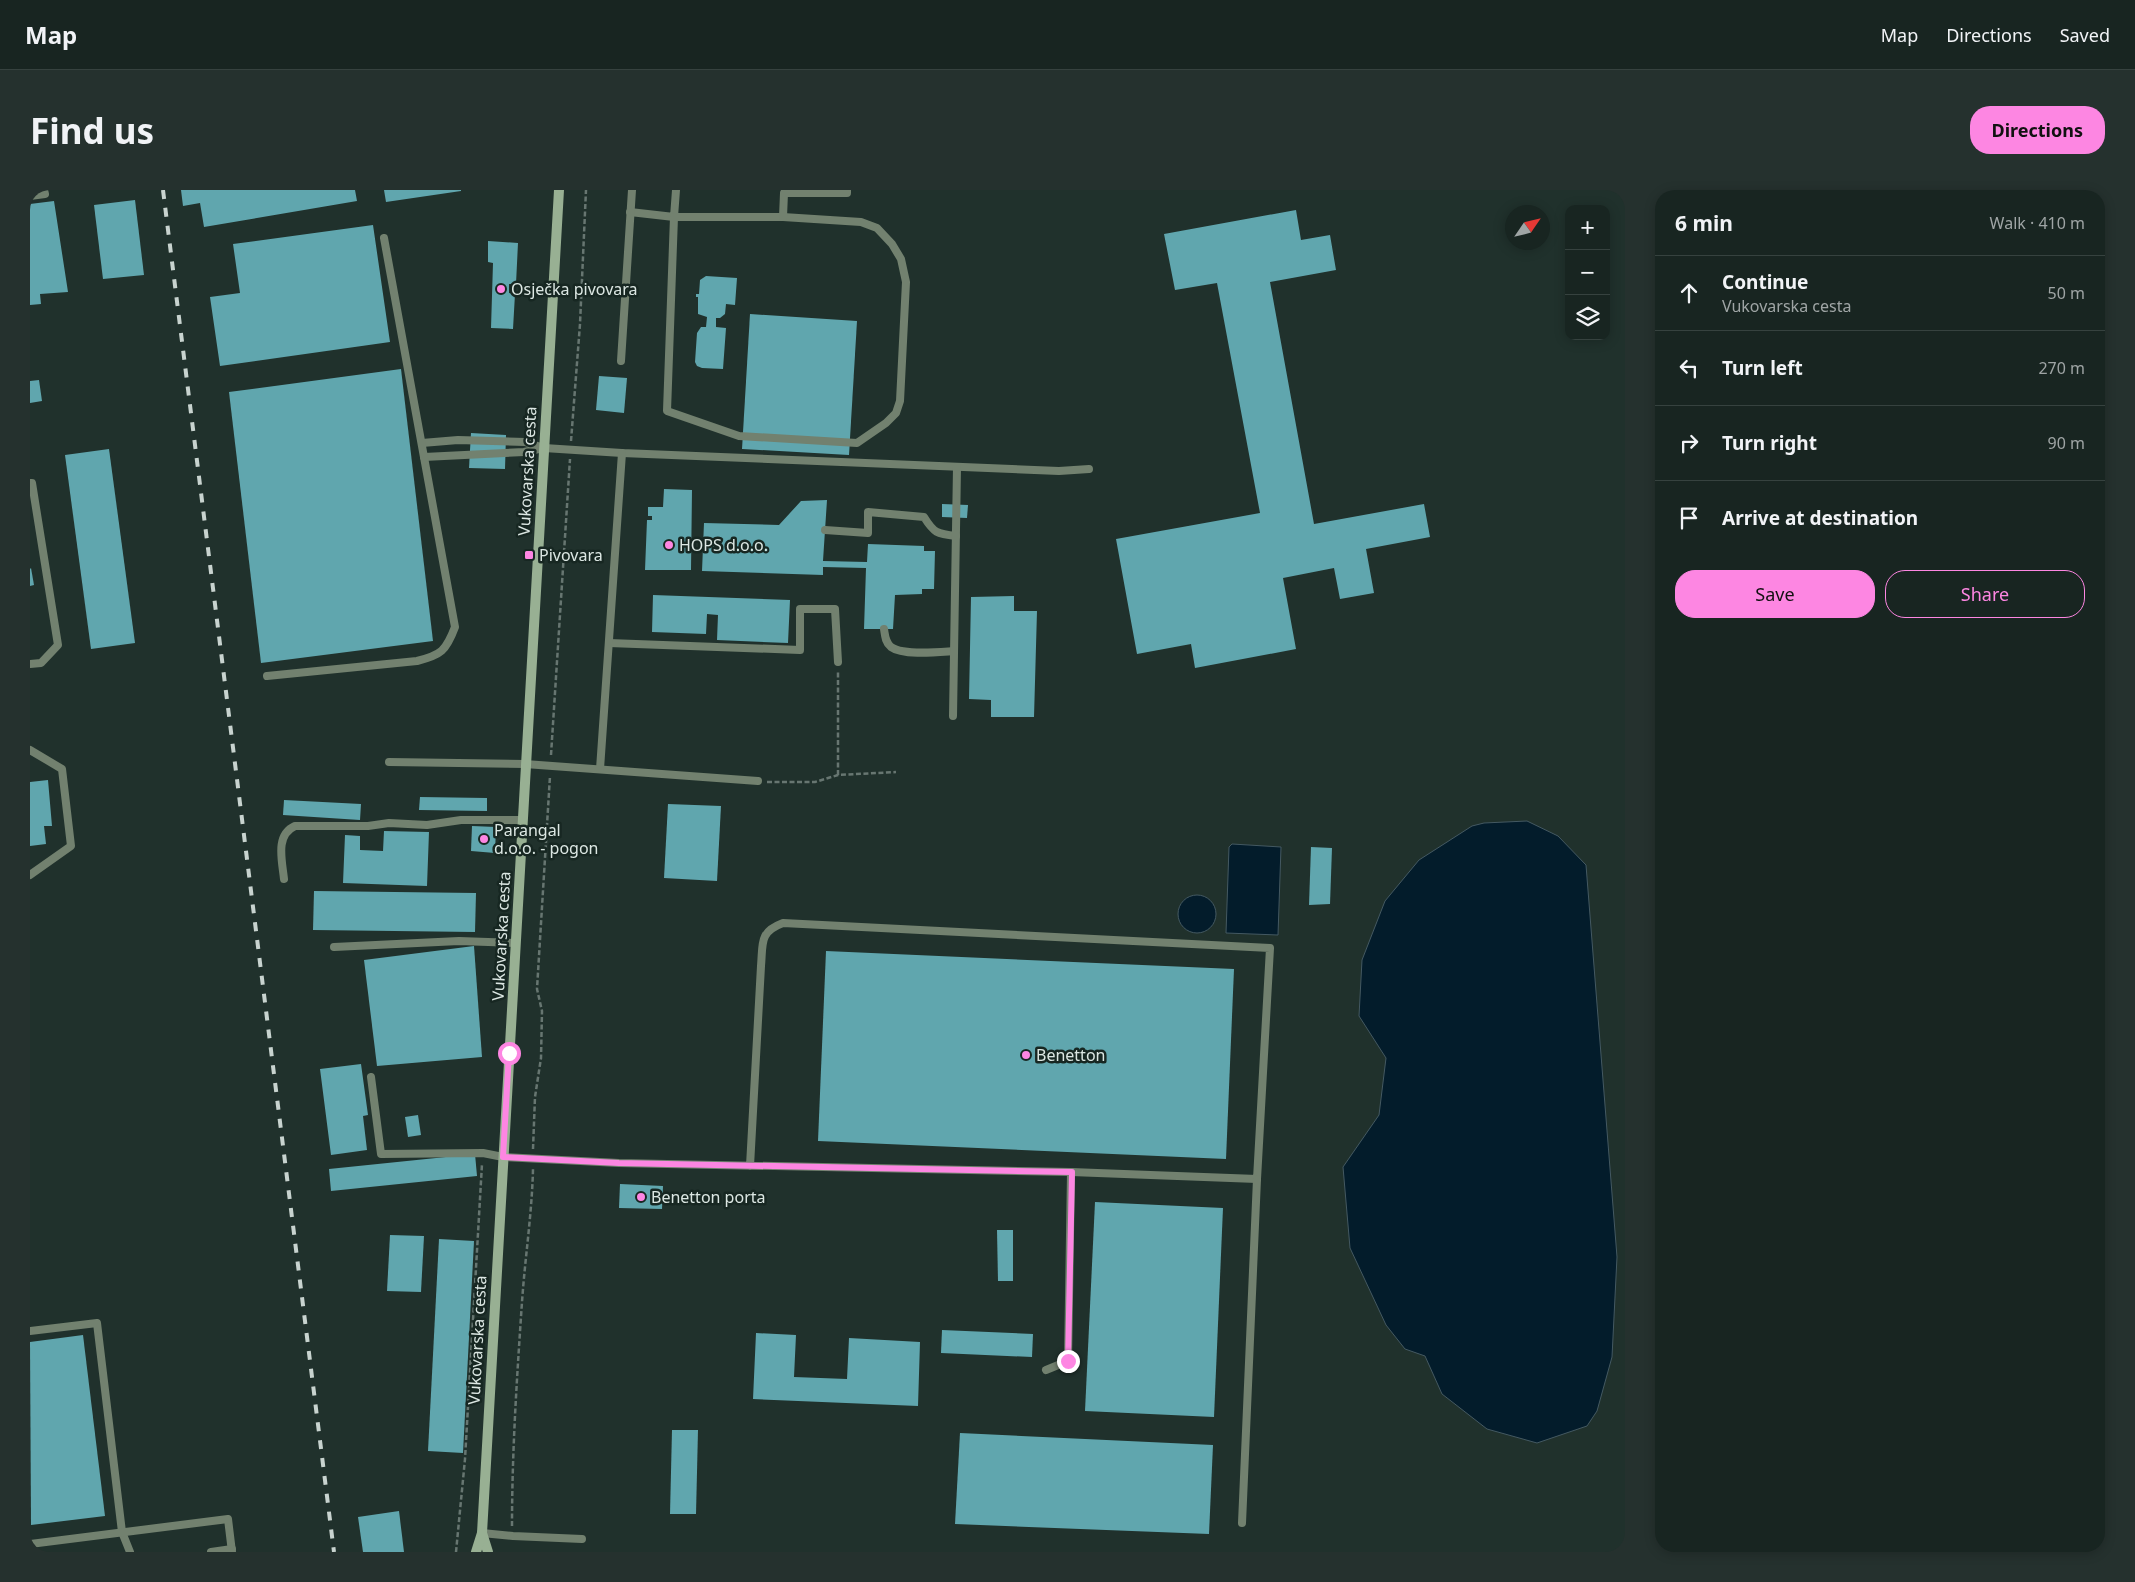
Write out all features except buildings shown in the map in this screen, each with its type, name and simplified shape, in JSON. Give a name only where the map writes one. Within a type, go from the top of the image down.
[{"type":"main road","name":"Vukovarska cesta","points":[[476,1552],[482,1533],[559,190]]},
{"type":"main road","name":"Vukovarska cesta","points":[[482,1533],[488,1552]]},
{"type":"lane","points":[[30,196],[45,194],[44,190]]},
{"type":"lane","points":[[621,361],[632,190]]},
{"type":"lane","points":[[630,212],[674,217],[783,217],[861,222],[877,228],[892,244],[901,259],[906,282],[900,401],[896,412],[886,423],[857,443],[739,436],[667,412],[674,217],[676,190]]},
{"type":"lane","points":[[783,217],[784,193],[847,193],[847,190]]},
{"type":"lane","points":[[267,676],[416,662],[434,657],[444,650],[455,627],[384,238]]},
{"type":"lane","points":[[422,443],[458,440],[525,442],[544,448],[622,453],[1059,471],[1089,469]]},
{"type":"lane","points":[[424,458],[524,452],[544,448]]},
{"type":"lane","points":[[600,769],[622,453]]},
{"type":"lane","points":[[953,716],[958,466]]},
{"type":"lane","points":[[30,483],[32,483],[58,645],[41,663],[30,664]]},
{"type":"lane","points":[[825,530],[868,533],[868,512],[924,516],[931,529],[940,534],[956,536]]},
{"type":"lane","points":[[609,643],[800,650],[800,609],[835,608],[838,662]]},
{"type":"lane","points":[[884,629],[886,641],[891,647],[903,651],[954,651]]},
{"type":"lane","points":[[30,750],[62,768],[72,846],[30,875]]},
{"type":"lane","points":[[389,762],[525,764],[758,781]]},
{"type":"lane","points":[[284,878],[282,841],[288,830],[295,826],[368,826],[389,823],[427,825],[461,820],[522,820]]},
{"type":"lane","points":[[750,1166],[764,935],[772,927],[783,923],[1270,948],[1242,1523]]},
{"type":"lane","points":[[334,947],[459,941],[515,943]]},
{"type":"lane","points":[[371,1077],[381,1154],[483,1153],[503,1157],[619,1163],[1072,1172],[1258,1179]]},
{"type":"lane","points":[[1046,1370],[1068,1361],[1072,1172]]},
{"type":"lane","points":[[30,1331],[96,1323],[122,1532],[130,1552]]},
{"type":"lane","points":[[30,1544],[228,1519],[232,1550],[212,1552]]},
{"type":"lane","points":[[482,1533],[582,1539]]},
{"type":"path","points":[[512,1536],[522,1302],[532,1192],[536,1097],[541,1058],[542,1012],[537,989],[570,450],[580,324],[586,190]]},
{"type":"path","points":[[838,662],[838,775]]},
{"type":"path","points":[[758,781],[781,783],[815,782],[838,775],[896,772]]},
{"type":"path","points":[[456,1552],[465,1458],[483,1153]]},
{"type":"water","points":[[1527,821],[1558,836],[1586,865],[1617,1257],[1612,1357],[1597,1411],[1587,1426],[1537,1443],[1487,1429],[1442,1394],[1425,1356],[1405,1349],[1386,1325],[1350,1248],[1343,1167],[1379,1115],[1386,1058],[1359,1016],[1362,960],[1385,901],[1419,860],[1472,826],[1484,823]]},
{"type":"water","points":[[1232,844],[1281,847],[1278,935],[1226,933],[1229,847]]},
{"type":"water","points":[[1197,895],[1211,900],[1216,914],[1211,928],[1197,933],[1183,928],[1178,914],[1183,900]]},
{"type":"railway","points":[[163,190],[334,1552]]},
{"type":"place","name":"Osječka pivovara","points":[[501,289]]},
{"type":"place","name":"HOPS d.o.o.","points":[[669,545]]},
{"type":"place","name":"Pivovara","points":[[529,555]]},
{"type":"place","name":"Parangal d.o.o. - pogon","points":[[484,839]]},
{"type":"place","name":"Benetton","points":[[1026,1055]]},
{"type":"place","name":"Benetton porta","points":[[641,1197]]},
{"type":"route","points":[[509,1053],[503,1157],[619,1163],[1072,1172],[1068,1361]]}]
